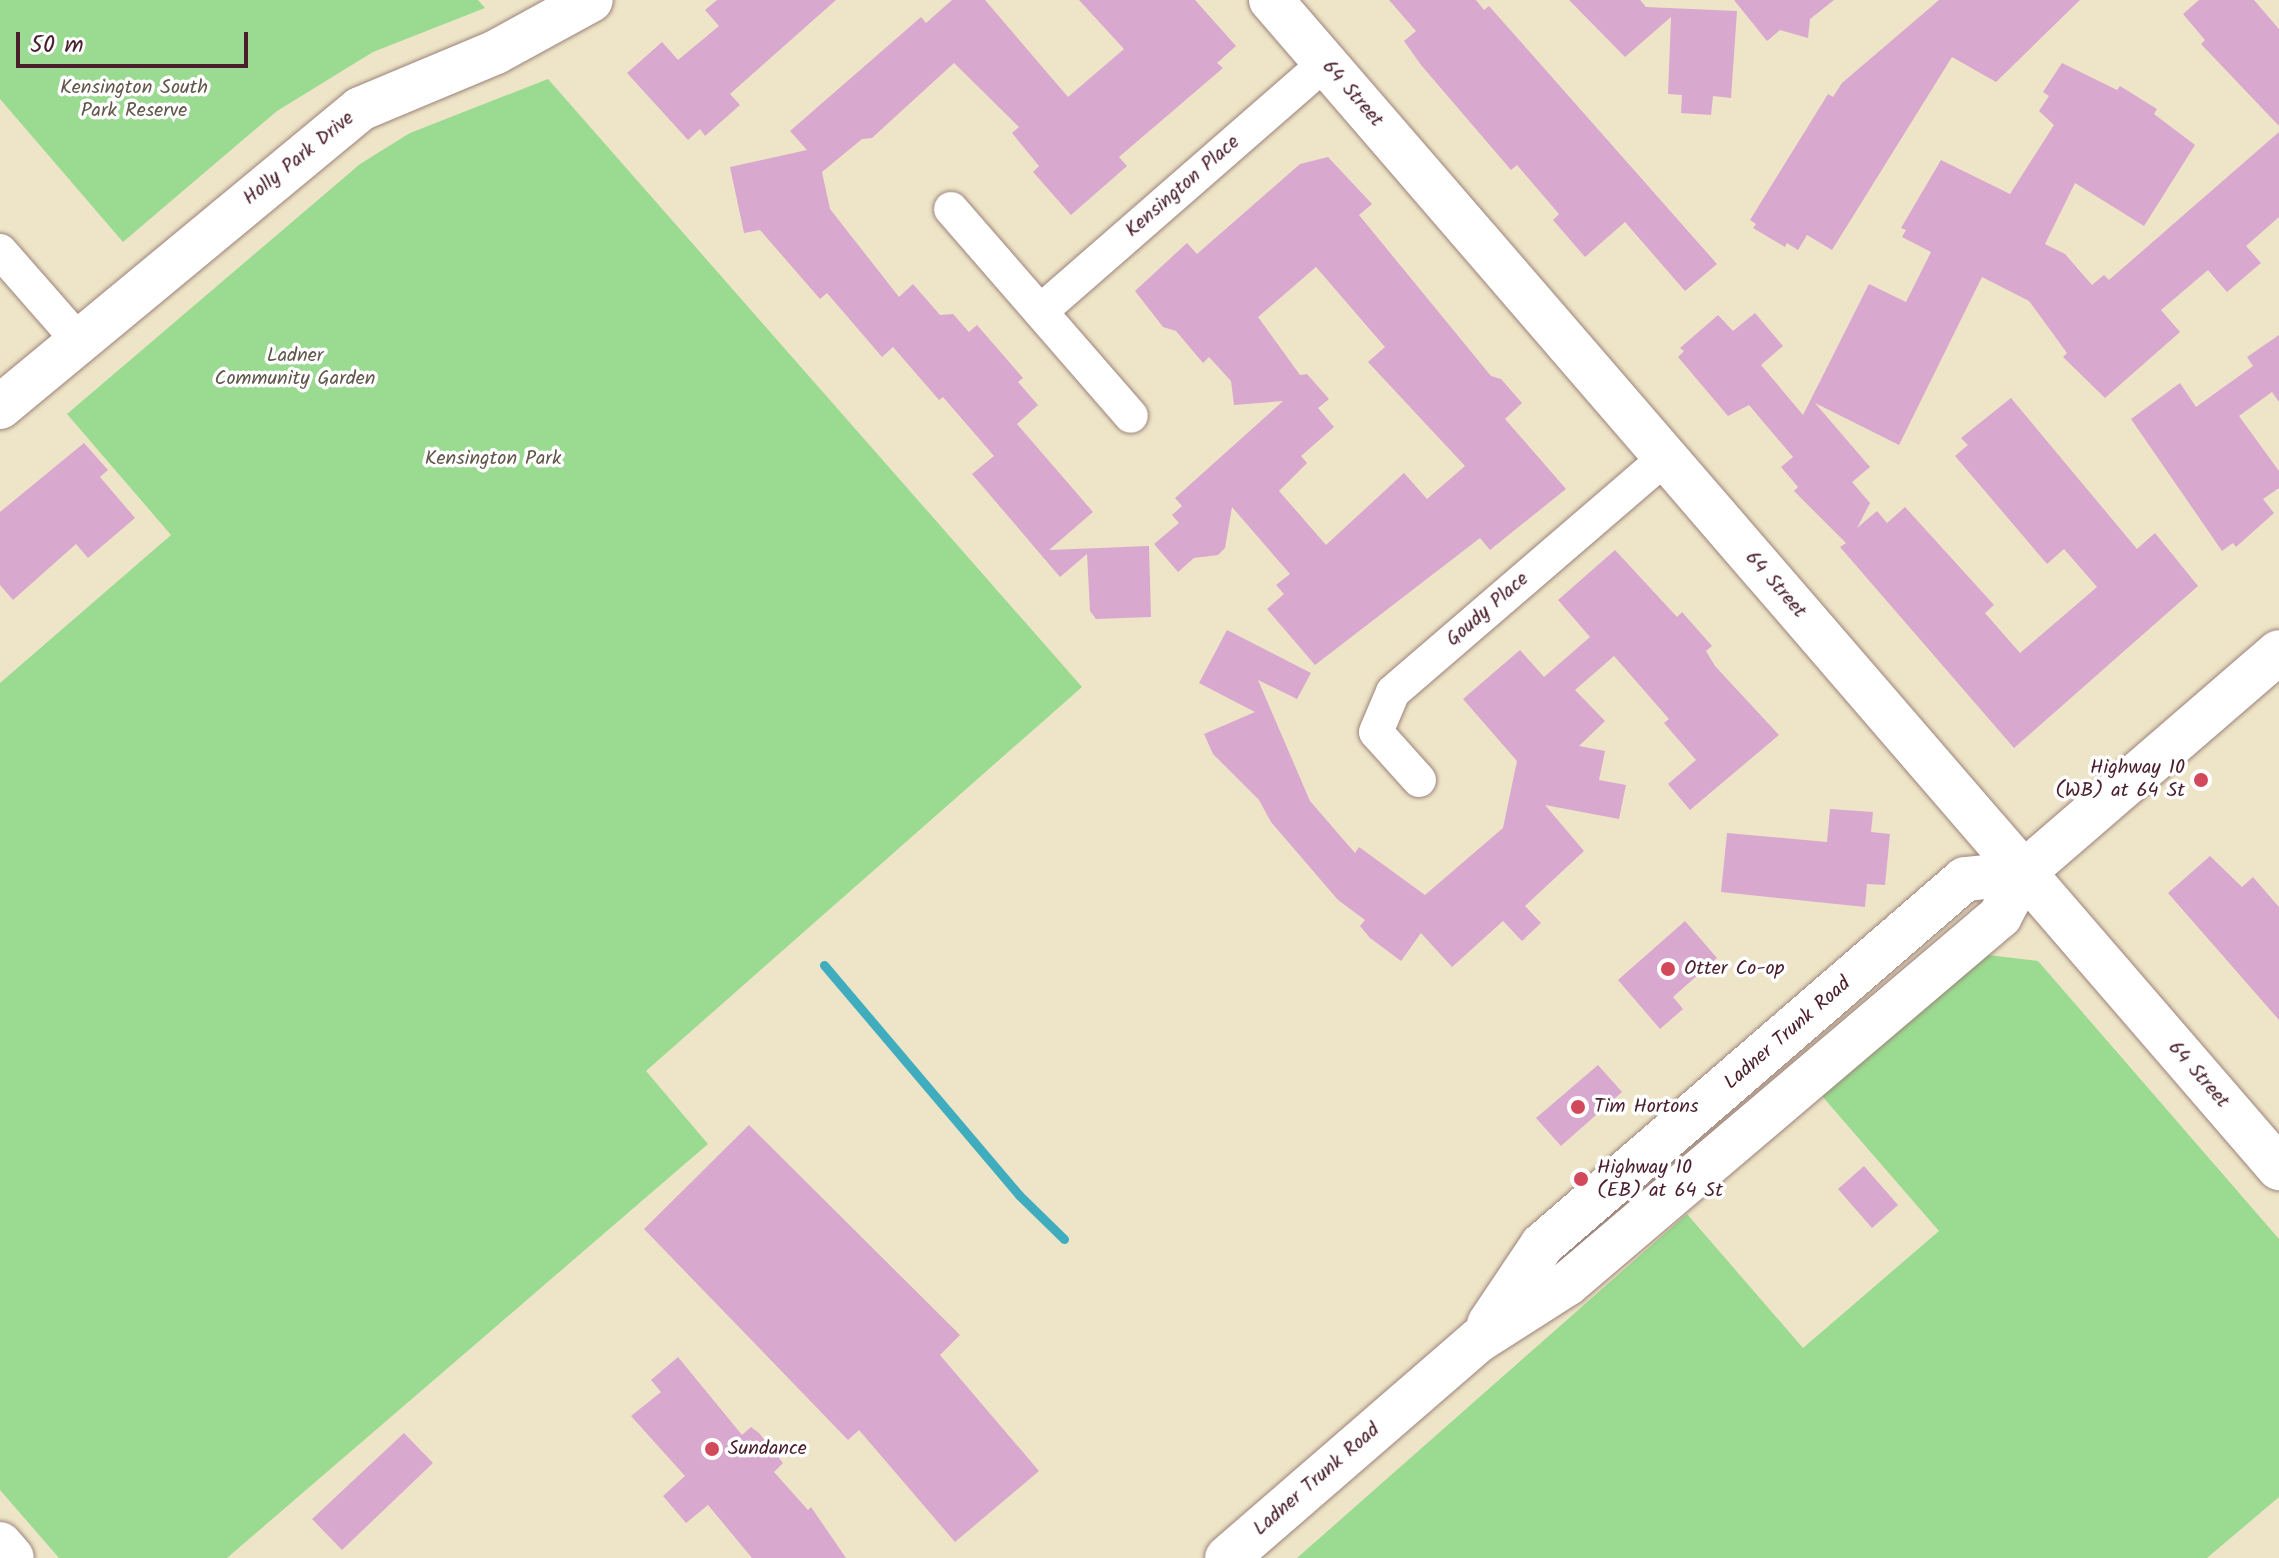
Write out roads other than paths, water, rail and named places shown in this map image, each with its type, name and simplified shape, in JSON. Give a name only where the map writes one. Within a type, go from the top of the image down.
[{"type":"street","name":"Holly Park Drive","points":[[0,407],[360,109],[496,52],[591,0]]},
{"type":"street","name":"64 Street","points":[[1271,0],[2279,1168]]},
{"type":"street","name":"Kensington Place","points":[[1041,311],[1325,63]]},
{"type":"street","points":[[951,209],[1131,416]]},
{"type":"street","points":[[0,251],[78,340]]},
{"type":"street","name":"Goudy Place","points":[[1419,780],[1376,732],[1393,692],[1665,458]]},
{"type":"street","name":"Ladner Trunk Road","points":[[1227,1558],[1479,1340],[1567,1284],[2000,916],[2023,873],[2279,652]]},
{"type":"street","points":[[0,1544],[12,1558]]},
{"type":"waterway","points":[[824,965],[1019,1195],[1064,1239]]},
{"type":"place","name":"Highway 10 (WB) at 64 St","points":[[2201,780]]},
{"type":"place","name":"Otter Co-op","points":[[1668,969]]},
{"type":"place","name":"Tim Hortons","points":[[1578,1107]]},
{"type":"place","name":"Highway 10 (EB) at 64 St","points":[[1581,1179]]},
{"type":"place","name":"Sundance","points":[[712,1449]]},
{"type":"park label","name":"Kensington South Park Reserve","points":[[134,100]]},
{"type":"park label","name":"Ladner Community Garden","points":[[295,368]]},
{"type":"park label","name":"Kensington Park","points":[[493,459]]}]
